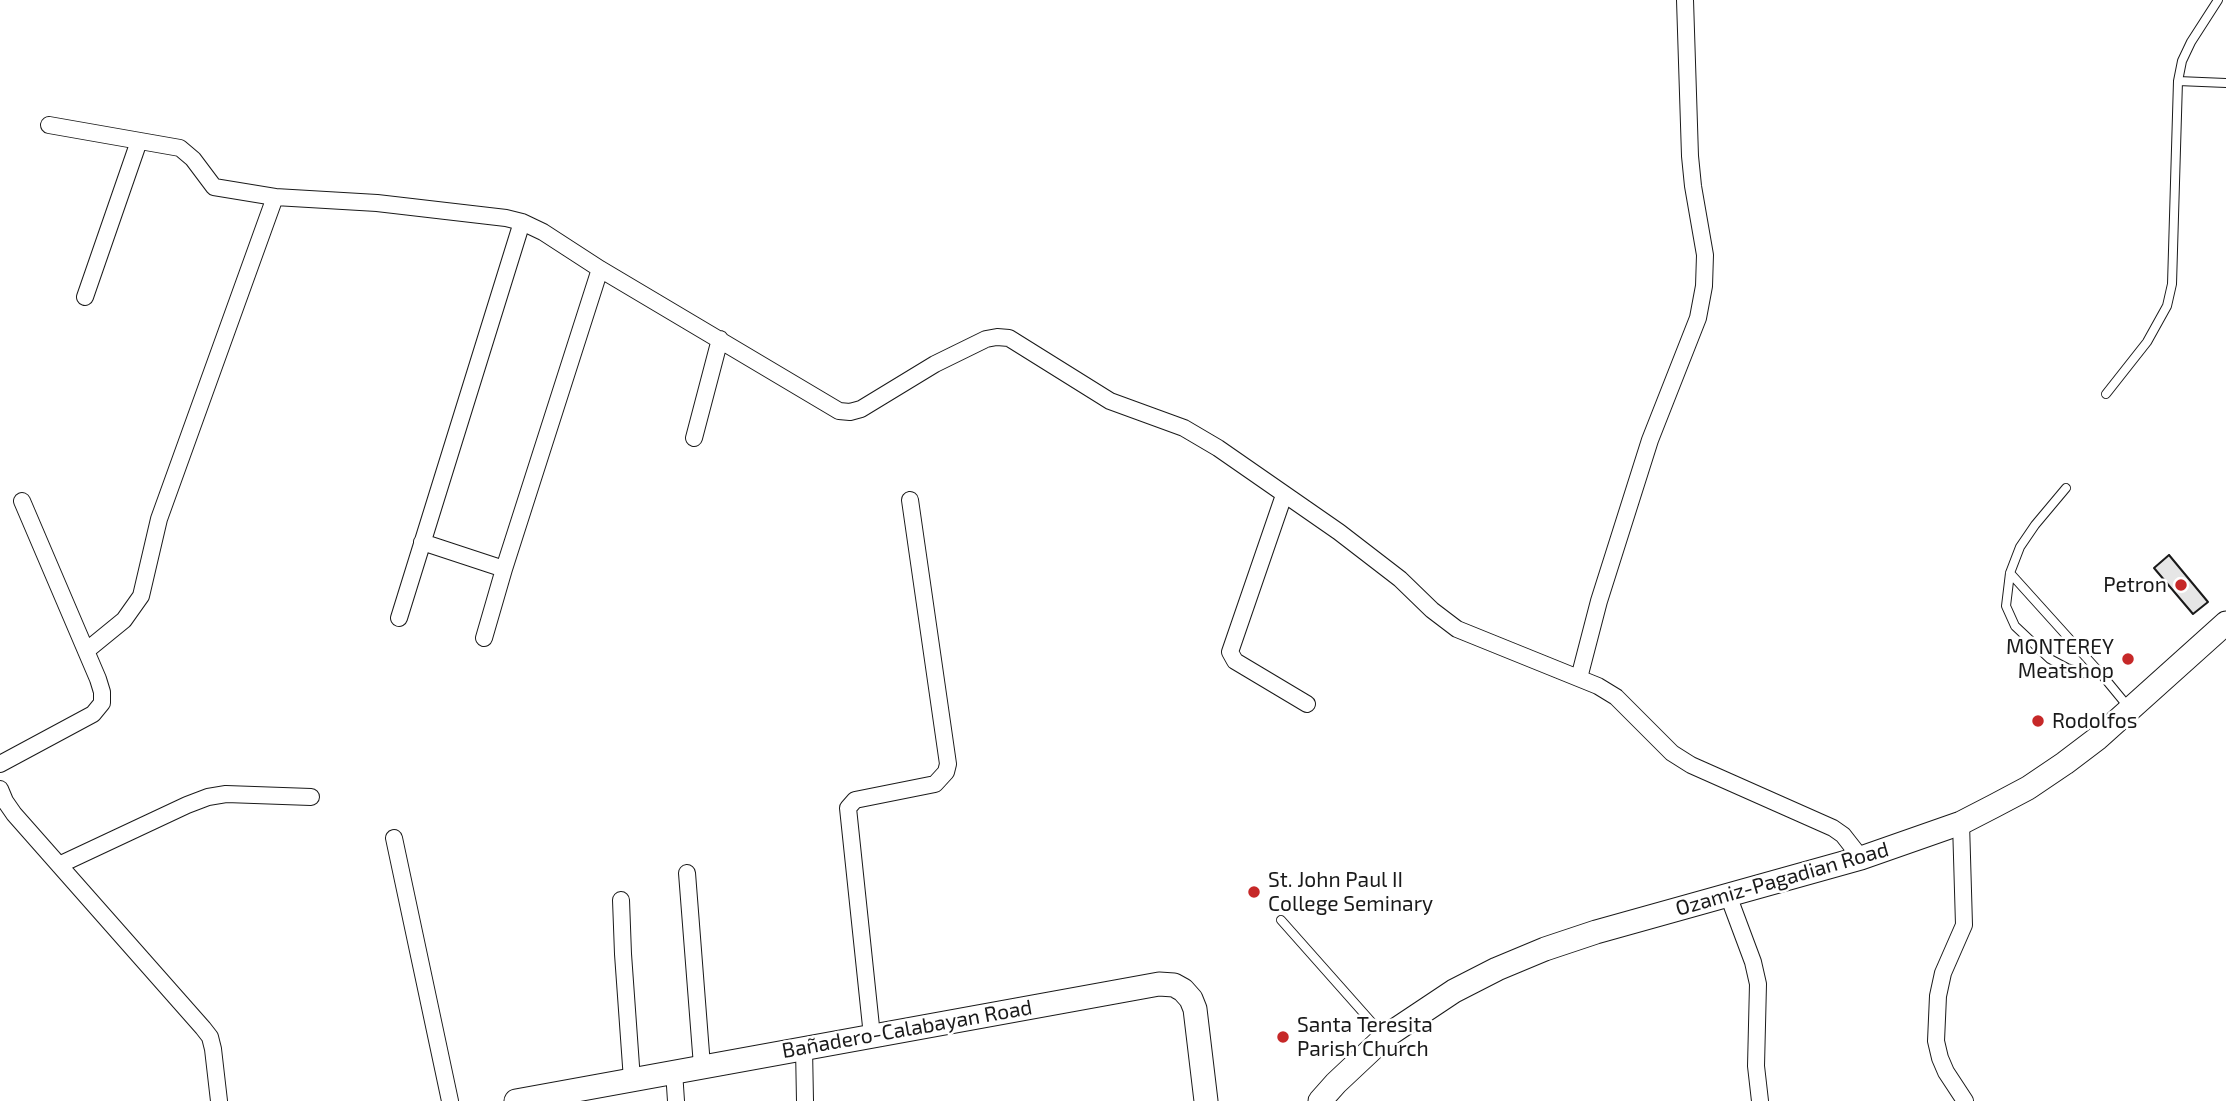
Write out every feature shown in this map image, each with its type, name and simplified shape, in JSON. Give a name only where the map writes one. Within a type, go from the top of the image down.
[{"type":"main road","name":"Ozamiz-Pagadian Road","points":[[1320,1101],[1385,1037],[1454,991],[1497,969],[1596,932],[1861,858],[1961,823],[2028,788],[2065,763],[2130,709],[2226,623]]},
{"type":"main road","name":"Bañadero-Calabayan Road","points":[[516,1101],[1159,984],[1174,985],[1191,999],[1195,1009],[1206,1101]]},
{"type":"street","points":[[1579,678],[1599,601],[1637,477],[1698,318],[1704,286],[1705,255],[1690,156],[1685,0]]},
{"type":"street","points":[[49,125],[185,150],[211,184],[218,189],[275,197],[377,202],[522,222],[543,232],[830,407],[850,412],[861,409],[935,364],[986,339],[1009,338],[1110,401],[1184,428],[1371,556],[1451,625],[1598,686],[1616,698],[1672,752],[1691,765],[1833,828],[1843,835],[1861,858]]},
{"type":"street","points":[[85,297],[139,141]]},
{"type":"street","points":[[86,651],[124,620],[141,596],[159,519],[275,197]]},
{"type":"street","points":[[399,618],[522,222]]},
{"type":"street","points":[[484,638],[600,269]]},
{"type":"street","points":[[694,438],[720,339]]},
{"type":"street","points":[[1284,495],[1230,652],[1236,662],[1307,704]]},
{"type":"street","points":[[872,1037],[848,808],[855,800],[934,784],[946,772],[948,764],[909,500]]},
{"type":"street","points":[[0,764],[98,710],[102,703],[102,692],[86,651],[22,501]]},
{"type":"street","points":[[422,542],[504,569]]},
{"type":"street","points":[[0,789],[14,814],[210,1037],[219,1101]]},
{"type":"street","points":[[59,866],[208,797],[226,794],[310,797]]},
{"type":"street","points":[[1961,823],[1964,925],[1943,973],[1938,996],[1936,1041],[1946,1072],[1965,1101]]},
{"type":"street","points":[[394,838],[450,1101]]},
{"type":"street","points":[[687,873],[702,1066]]},
{"type":"street","points":[[1728,895],[1753,962],[1758,984],[1756,1066],[1760,1101]]},
{"type":"street","points":[[621,900],[632,1080]]},
{"type":"street","points":[[804,1048],[805,1101]]},
{"type":"street","points":[[674,1071],[676,1101]]},
{"type":"lane","points":[[2106,394],[2147,342],[2167,306],[2172,284],[2178,81],[2182,61],[2191,42],[2218,0]]},
{"type":"lane","points":[[2178,81],[2226,83]]},
{"type":"lane","points":[[2066,488],[2020,547],[2010,573],[2006,607],[2015,626],[2050,659],[2083,673],[2102,675]]},
{"type":"lane","points":[[2010,573],[2130,709]]},
{"type":"lane","points":[[1281,920],[1385,1037]]},
{"type":"building","name":"Petron","points":[[2169,555],[2208,602],[2193,614],[2154,568]]},
{"type":"place","name":"Petron","points":[[2181,585]]},
{"type":"place","name":"MONTEREY Meatshop","points":[[2128,659]]},
{"type":"place","name":"Rodolfos","points":[[2038,721]]},
{"type":"place","name":"St. John Paul II College Seminary","points":[[1254,892]]},
{"type":"place","name":"Santa Teresita Parish Church","points":[[1283,1037]]}]
